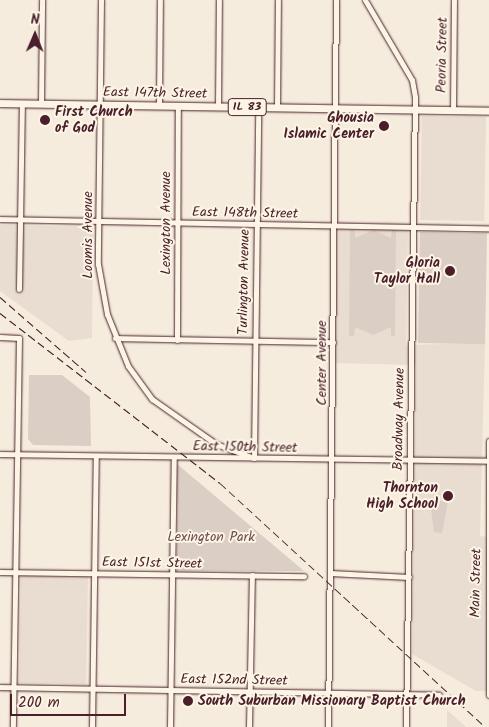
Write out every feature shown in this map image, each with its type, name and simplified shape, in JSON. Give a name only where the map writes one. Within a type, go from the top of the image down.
[{"type":"main road","name":"East 147th Street","points":[[0,103],[489,111]]},
{"type":"street","points":[[42,0],[42,103]]},
{"type":"street","name":"Loomis Avenue","points":[[101,0],[100,287],[115,338],[152,399],[216,444],[254,458]]},
{"type":"street","points":[[159,105],[160,0]]},
{"type":"street","points":[[218,106],[220,0]]},
{"type":"street","points":[[277,107],[278,0]]},
{"type":"street","name":"Center Avenue","points":[[328,727],[336,0]]},
{"type":"street","name":"Broadway Avenue","points":[[365,0],[412,80],[414,110],[406,727]]},
{"type":"street","name":"Peoria Street","points":[[453,111],[454,0]]},
{"type":"street","points":[[19,289],[22,103]]},
{"type":"street","name":"Lexington Avenue","points":[[177,340],[178,106]]},
{"type":"street","name":"Turlington Avenue","points":[[254,458],[258,107]]},
{"type":"street","name":"East 148th Street","points":[[0,220],[489,228]]},
{"type":"street","points":[[0,337],[18,338],[18,455],[13,727]]},
{"type":"street","points":[[115,338],[333,342]]},
{"type":"street","name":"Main Street","points":[[487,695],[489,440]]},
{"type":"street","name":"East 150th Street","points":[[0,454],[489,461]]},
{"type":"street","points":[[92,727],[96,456]]},
{"type":"street","points":[[170,727],[174,457]]},
{"type":"street","name":"East 151st Street","points":[[0,572],[304,576]]},
{"type":"street","points":[[330,573],[409,577]]},
{"type":"street","points":[[249,727],[252,575]]},
{"type":"street","name":"East 152nd Street","points":[[0,687],[439,695]]},
{"type":"shaded area","points":[[422,116],[486,117],[484,221],[420,220]]},
{"type":"shaded area","points":[[0,225],[93,227],[92,338],[69,341],[0,291]]},
{"type":"shaded area","name":"Thornton High School","points":[[337,227],[408,228],[406,345],[485,343],[480,536],[489,537],[489,691],[476,691],[412,654],[416,365],[335,363]]},
{"type":"shaded area","points":[[21,575],[88,576],[86,684],[19,683]]},
{"type":"shaded area","points":[[447,710],[466,727],[447,727]]},
{"type":"green space","points":[[350,230],[355,230],[355,238],[374,230],[391,238],[392,230],[396,230],[395,336],[391,336],[391,327],[373,335],[355,327],[354,336],[349,336]]},
{"type":"green space","points":[[420,232],[487,233],[485,344],[418,343]]},
{"type":"green space","points":[[29,375],[62,375],[90,397],[91,446],[33,445],[28,439]]},
{"type":"green space","name":"Lexington Park","points":[[177,464],[304,571],[177,571]]},
{"type":"green space","points":[[430,501],[448,501],[442,533],[434,532]]},
{"type":"railway","points":[[0,297],[86,372]]},
{"type":"railway","points":[[0,313],[220,483],[485,727]]},
{"type":"place","name":"First Church of God","points":[[45,120]]},
{"type":"place","name":"Ghousia Islamic Center","points":[[384,126]]},
{"type":"place","name":"Gloria Taylor Hall","points":[[450,271]]},
{"type":"place","name":"Thornton High School","points":[[448,496]]},
{"type":"place","name":"South Suburban Missionary Baptist Church","points":[[188,701]]}]
